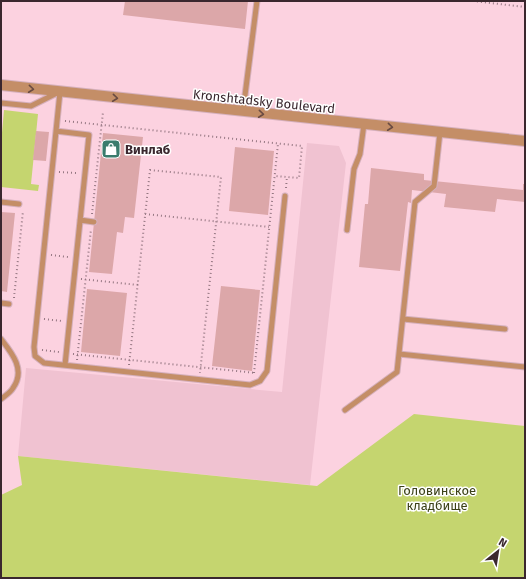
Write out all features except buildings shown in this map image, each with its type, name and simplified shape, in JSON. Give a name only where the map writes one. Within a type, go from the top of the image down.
[{"type":"street","name":"Kronshtadsky Boulevard","points":[[1,85],[525,141]]},
{"type":"lane","points":[[243,112],[257,1]]},
{"type":"lane","points":[[1,103],[31,106],[60,92]]},
{"type":"lane","points":[[60,92],[34,350],[36,356],[44,363],[250,385],[260,381],[267,370],[285,196]]},
{"type":"lane","points":[[347,230],[354,169],[360,154],[364,124]]},
{"type":"lane","points":[[56,131],[89,135],[65,365]]},
{"type":"lane","points":[[345,410],[397,372],[415,202],[434,186],[440,132]]},
{"type":"lane","points":[[1,202],[19,204]]},
{"type":"lane","points":[[80,220],[93,222]]},
{"type":"lane","points":[[1,303],[9,304]]},
{"type":"lane","points":[[402,319],[505,329]]},
{"type":"lane","points":[[1,339],[16,359],[18,374],[13,389],[1,399]]},
{"type":"lane","points":[[399,354],[525,367]]},
{"type":"path","points":[[473,1],[525,7]]},
{"type":"path","points":[[76,366],[93,222],[103,112]]},
{"type":"path","points":[[57,120],[302,146],[299,178],[275,176]]},
{"type":"path","points":[[254,373],[278,144]]},
{"type":"path","points":[[129,372],[150,170],[220,177],[200,379]]},
{"type":"path","points":[[52,171],[96,176]]},
{"type":"path","points":[[285,196],[287,177]]},
{"type":"path","points":[[9,304],[13,302],[14,299],[24,209],[23,206],[19,204]]},
{"type":"path","points":[[145,214],[282,228]]},
{"type":"path","points":[[44,254],[88,259]]},
{"type":"path","points":[[74,279],[138,285]]},
{"type":"path","points":[[37,318],[81,323]]},
{"type":"path","points":[[34,350],[265,374]]},
{"type":"shaded area","points":[[307,143],[339,146],[346,163],[310,485],[18,456],[26,368],[282,392]]},
{"type":"green space","points":[[4,110],[38,114],[31,184],[39,185],[38,191],[1,187],[1,144]]},
{"type":"green space","name":"Головинское кладбище","points":[[414,414],[525,426],[525,578],[1,578],[1,495],[22,485],[18,456],[317,486]]},
{"type":"place","name":"Винлаб","points":[[111,149]]}]
